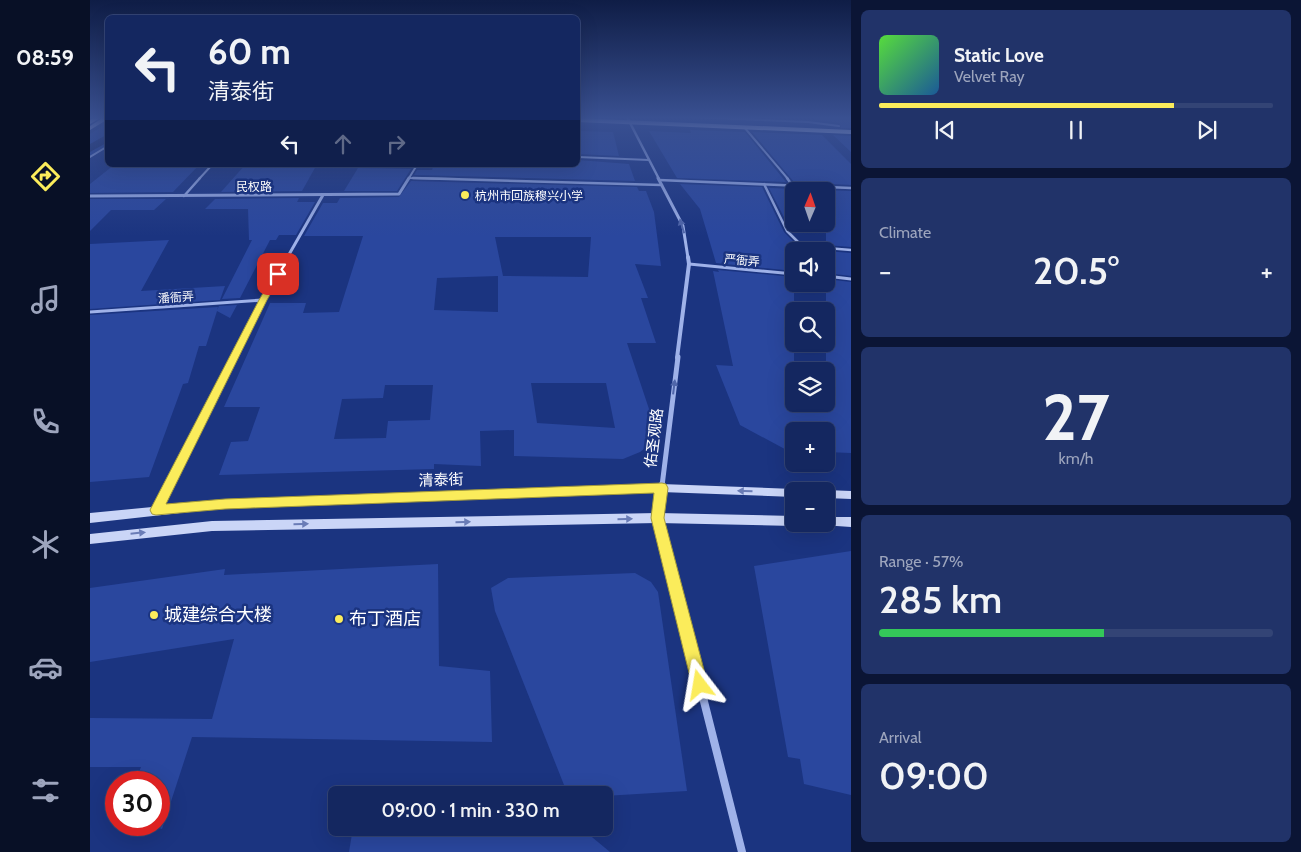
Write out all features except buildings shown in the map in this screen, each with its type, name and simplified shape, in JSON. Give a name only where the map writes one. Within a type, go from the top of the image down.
[{"type":"main road","name":"清泰街","points":[[90,518],[225,504],[662,488],[785,493]]},
{"type":"main road","points":[[835,494],[851,495]]},
{"type":"main road","points":[[90,539],[212,526],[658,518],[785,521]]},
{"type":"main road","points":[[835,522],[851,522]]},
{"type":"street","name":"佑圣观路","points":[[647,157],[683,226],[689,264],[658,518],[742,852]]},
{"type":"street","name":"民权路","points":[[90,196],[399,194],[409,178]]},
{"type":"street","points":[[156,510],[263,300],[323,195]]},
{"type":"lane","points":[[580,157],[649,160]]},
{"type":"lane","points":[[768,157],[780,168],[789,182]]},
{"type":"lane","points":[[184,196],[210,167]]},
{"type":"lane","points":[[409,178],[416,167]]},
{"type":"lane","points":[[409,178],[662,185]]},
{"type":"lane","points":[[660,180],[785,186]]},
{"type":"lane","points":[[764,184],[788,232],[798,242]]},
{"type":"lane","points":[[835,188],[851,188]]},
{"type":"lane","points":[[847,188],[851,193]]},
{"type":"lane","points":[[835,249],[851,250]]},
{"type":"lane","name":"严衙弄","points":[[689,264],[785,273]]},
{"type":"lane","points":[[835,277],[851,278]]},
{"type":"lane","name":"潘衙弄","points":[[90,312],[263,300]]},
{"type":"place","name":"杭州市回族穆兴小学","points":[[465,195]]},
{"type":"place","name":"城建综合大楼","points":[[154,615]]},
{"type":"place","name":"布丁酒店","points":[[339,619]]},
{"type":"route","points":[[278,274],[156,510],[225,504],[662,488],[658,518],[700,685]]}]
